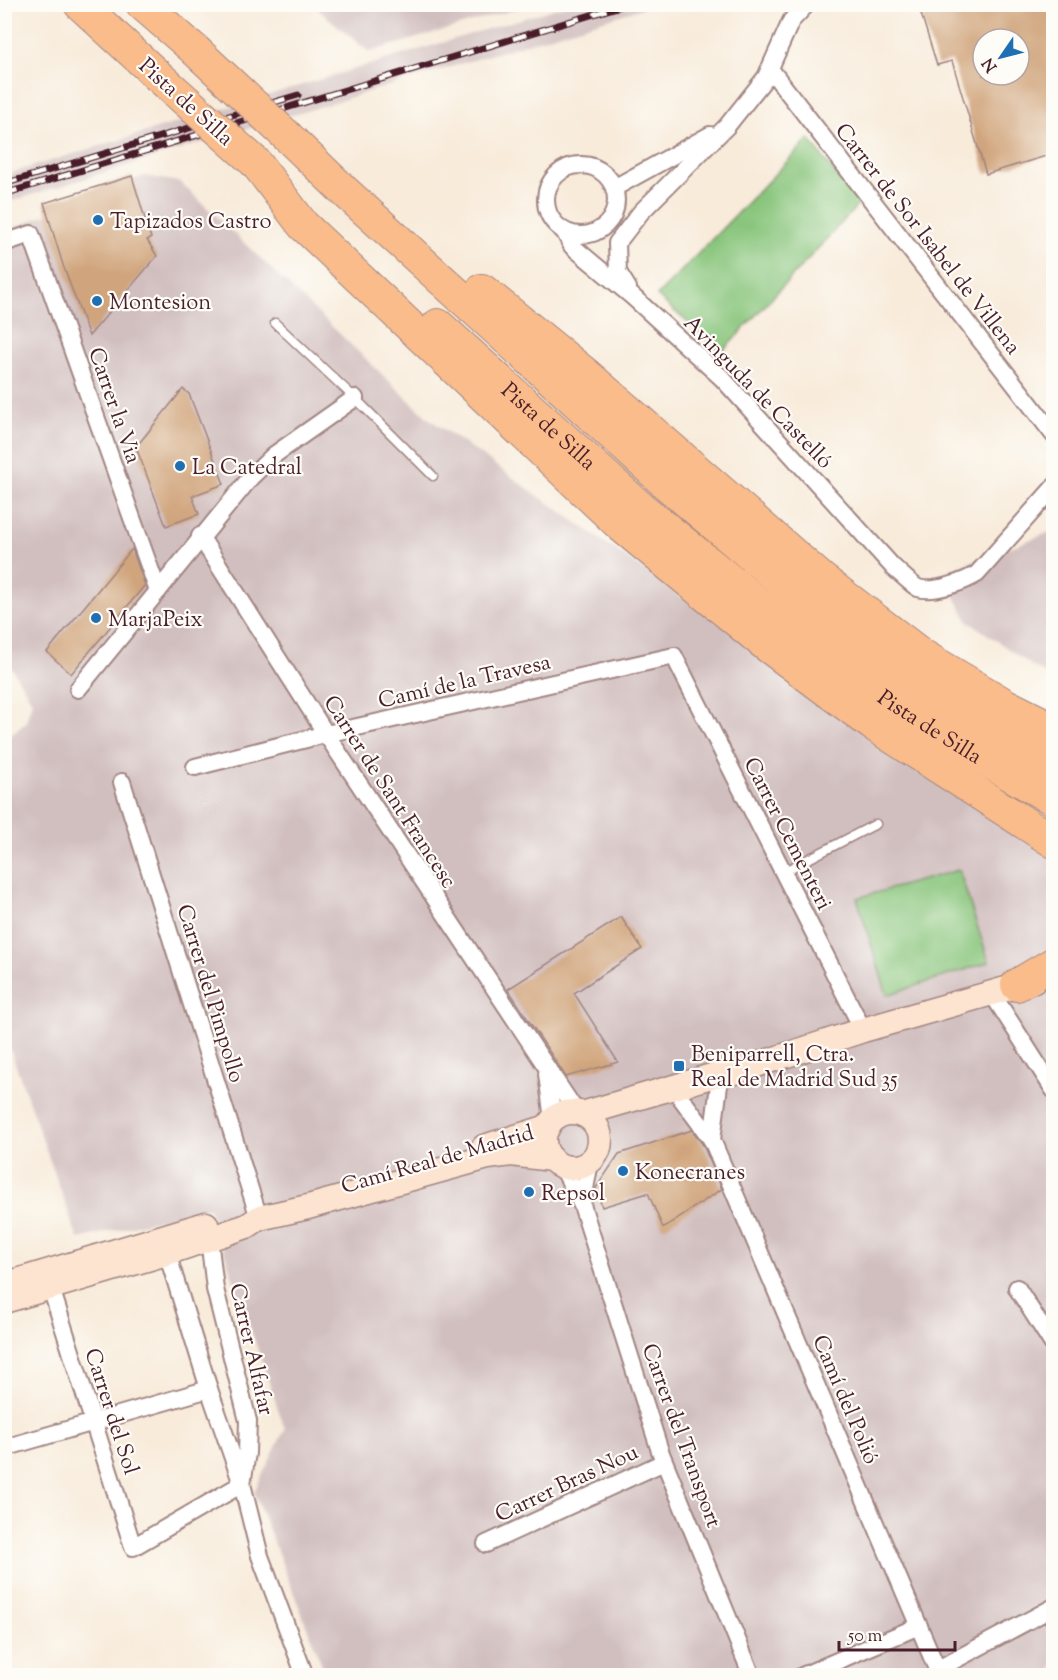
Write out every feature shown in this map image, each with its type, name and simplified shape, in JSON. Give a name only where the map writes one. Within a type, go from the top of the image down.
[{"type":"highway","name":"Pista de Silla","points":[[80,4],[640,507],[784,624],[889,700],[1053,800]]},
{"type":"highway","name":"Pista de Silla","points":[[142,4],[195,50],[342,189],[665,483],[804,600],[907,675],[1053,764]]},
{"type":"highway","points":[[289,138],[356,176],[441,257],[587,375],[822,579],[922,655],[1006,705],[1053,729]]},
{"type":"highway","points":[[256,163],[303,225],[620,525],[766,645],[872,724],[1053,842]]},
{"type":"highway","points":[[1004,988],[1053,963]]},
{"type":"street","points":[[633,297],[618,272],[617,243],[641,212],[727,126],[766,77],[790,21],[807,4]]},
{"type":"street","name":"Carrer de Sor Isabel de Villena","points":[[770,69],[1053,435]]},
{"type":"street","points":[[614,188],[727,126]]},
{"type":"street","points":[[570,166],[592,166],[609,178],[616,195],[615,211],[610,220],[594,232],[574,234],[564,231],[552,219],[546,202],[548,190],[560,171],[570,166]]},
{"type":"street","points":[[615,211],[641,212]]},
{"type":"street","name":"Avinguda de Castelló","points":[[564,231],[572,246],[633,297],[722,378],[893,567],[918,588],[940,588],[962,583],[977,574],[1053,487]]},
{"type":"street","name":"Carrer la Via","points":[[4,243],[31,234],[158,591]]},
{"type":"street","points":[[78,689],[232,497],[262,466],[355,398]]},
{"type":"street","name":"Carrer de Sant Francesc","points":[[200,536],[326,734],[547,1070],[579,1113]]},
{"type":"street","name":"Camí de la Travesa","points":[[195,767],[326,734],[674,656]]},
{"type":"street","name":"Carrer Cementeri","points":[[674,656],[863,1030]]},
{"type":"street","name":"Carrer del Pimpollo","points":[[122,782],[252,1217]]},
{"type":"street","points":[[727,1079],[715,1075],[579,1113],[564,1113],[550,1123],[544,1144],[557,1162],[576,1167],[594,1154],[619,1121],[630,1115],[863,1030],[1004,988],[1053,977]]},
{"type":"street","points":[[1004,988],[1053,1090]]},
{"type":"street","name":"Carrer de Sant Francesc","points":[[547,1070],[550,1123]]},
{"type":"street","points":[[712,1140],[727,1079]]},
{"type":"street","name":"Camí del Polió","points":[[681,1098],[712,1140],[939,1672]]},
{"type":"street","points":[[579,1113],[595,1124],[600,1139],[594,1154]]},
{"type":"street","name":"Camí Real de Madrid","points":[[295,1209],[337,1184],[377,1170],[486,1146],[550,1123]]},
{"type":"street","name":"Camí Real de Madrid","points":[[207,1231],[252,1217],[295,1209],[488,1157],[511,1154],[557,1162]]},
{"type":"street","name":"Carrer del Transport","points":[[582,1205],[594,1154]]},
{"type":"street","name":"Carrer del Transport","points":[[557,1162],[582,1205],[664,1462],[752,1676]]},
{"type":"street","points":[[4,1285],[128,1247],[207,1231]]},
{"type":"street","points":[[4,1301],[168,1253],[207,1231]]},
{"type":"street","name":"Carrer Alfafar","points":[[207,1231],[215,1289],[248,1421],[247,1453],[242,1485],[260,1556],[305,1676]]},
{"type":"street","points":[[128,1247],[143,1251],[158,1246],[168,1253],[209,1389],[242,1485]]},
{"type":"street","points":[[51,1288],[51,1281],[68,1266]]},
{"type":"street","name":"Carrer del Sol","points":[[51,1288],[134,1547],[242,1485]]},
{"type":"street","points":[[1017,1288],[1053,1346]]},
{"type":"street","points":[[4,1448],[209,1389]]},
{"type":"street","name":"Carrer Bras Nou","points":[[486,1544],[664,1462]]},
{"type":"street","points":[[939,1672],[1053,1607]]},
{"type":"street","points":[[802,1676],[919,1626]]},
{"type":"lane","points":[[275,323],[433,476]]},
{"type":"lane","points":[[783,872],[876,824]]},
{"type":"shaded area","points":[[313,5],[530,5],[369,52]]},
{"type":"shaded area","points":[[567,5],[653,5],[5,203],[4,175]]},
{"type":"shaded area","points":[[144,176],[180,182],[428,418],[716,621],[1053,828],[1053,1675],[326,1675],[254,1492],[285,1429],[209,1208],[78,1239],[5,1035],[5,740],[26,722],[32,701],[5,657],[5,231]]},
{"type":"shaded area","points":[[1053,531],[1053,677],[1040,671],[968,621],[942,573]]},
{"type":"green space","points":[[809,139],[859,204],[722,352],[657,296]]},
{"type":"green space","points":[[959,870],[989,962],[887,995],[857,898]]},
{"type":"building","points":[[918,4],[1049,4],[1053,18],[1053,154],[986,174],[952,61],[937,65]]},
{"type":"building","points":[[132,176],[151,238],[147,240],[157,256],[89,336],[63,265],[44,203]]},
{"type":"building","name":"La Catedral","points":[[183,389],[189,394],[224,484],[192,496],[199,514],[166,526],[136,447]]},
{"type":"building","name":"MarjaPeix","points":[[132,549],[145,585],[71,674],[47,652]]},
{"type":"building","points":[[621,917],[642,949],[574,993],[618,1062],[566,1077],[508,989]]},
{"type":"building","points":[[692,1130],[703,1145],[722,1189],[663,1228],[648,1193],[602,1207],[596,1188],[619,1154]]},
{"type":"railway","points":[[4,194],[627,4]]},
{"type":"railway","points":[[4,184],[298,95]]},
{"type":"place","name":"Tapizados Castro","points":[[98,220]]},
{"type":"place","name":"Montesion","points":[[97,301]]},
{"type":"place","name":"La Catedral","points":[[180,466]]},
{"type":"place","name":"MarjaPeix","points":[[96,618]]},
{"type":"place","name":"Beniparrell, Ctra. Real de Madrid Sud 35","points":[[679,1066]]},
{"type":"place","name":"Konecranes","points":[[623,1171]]},
{"type":"place","name":"Repsol","points":[[529,1192]]}]
